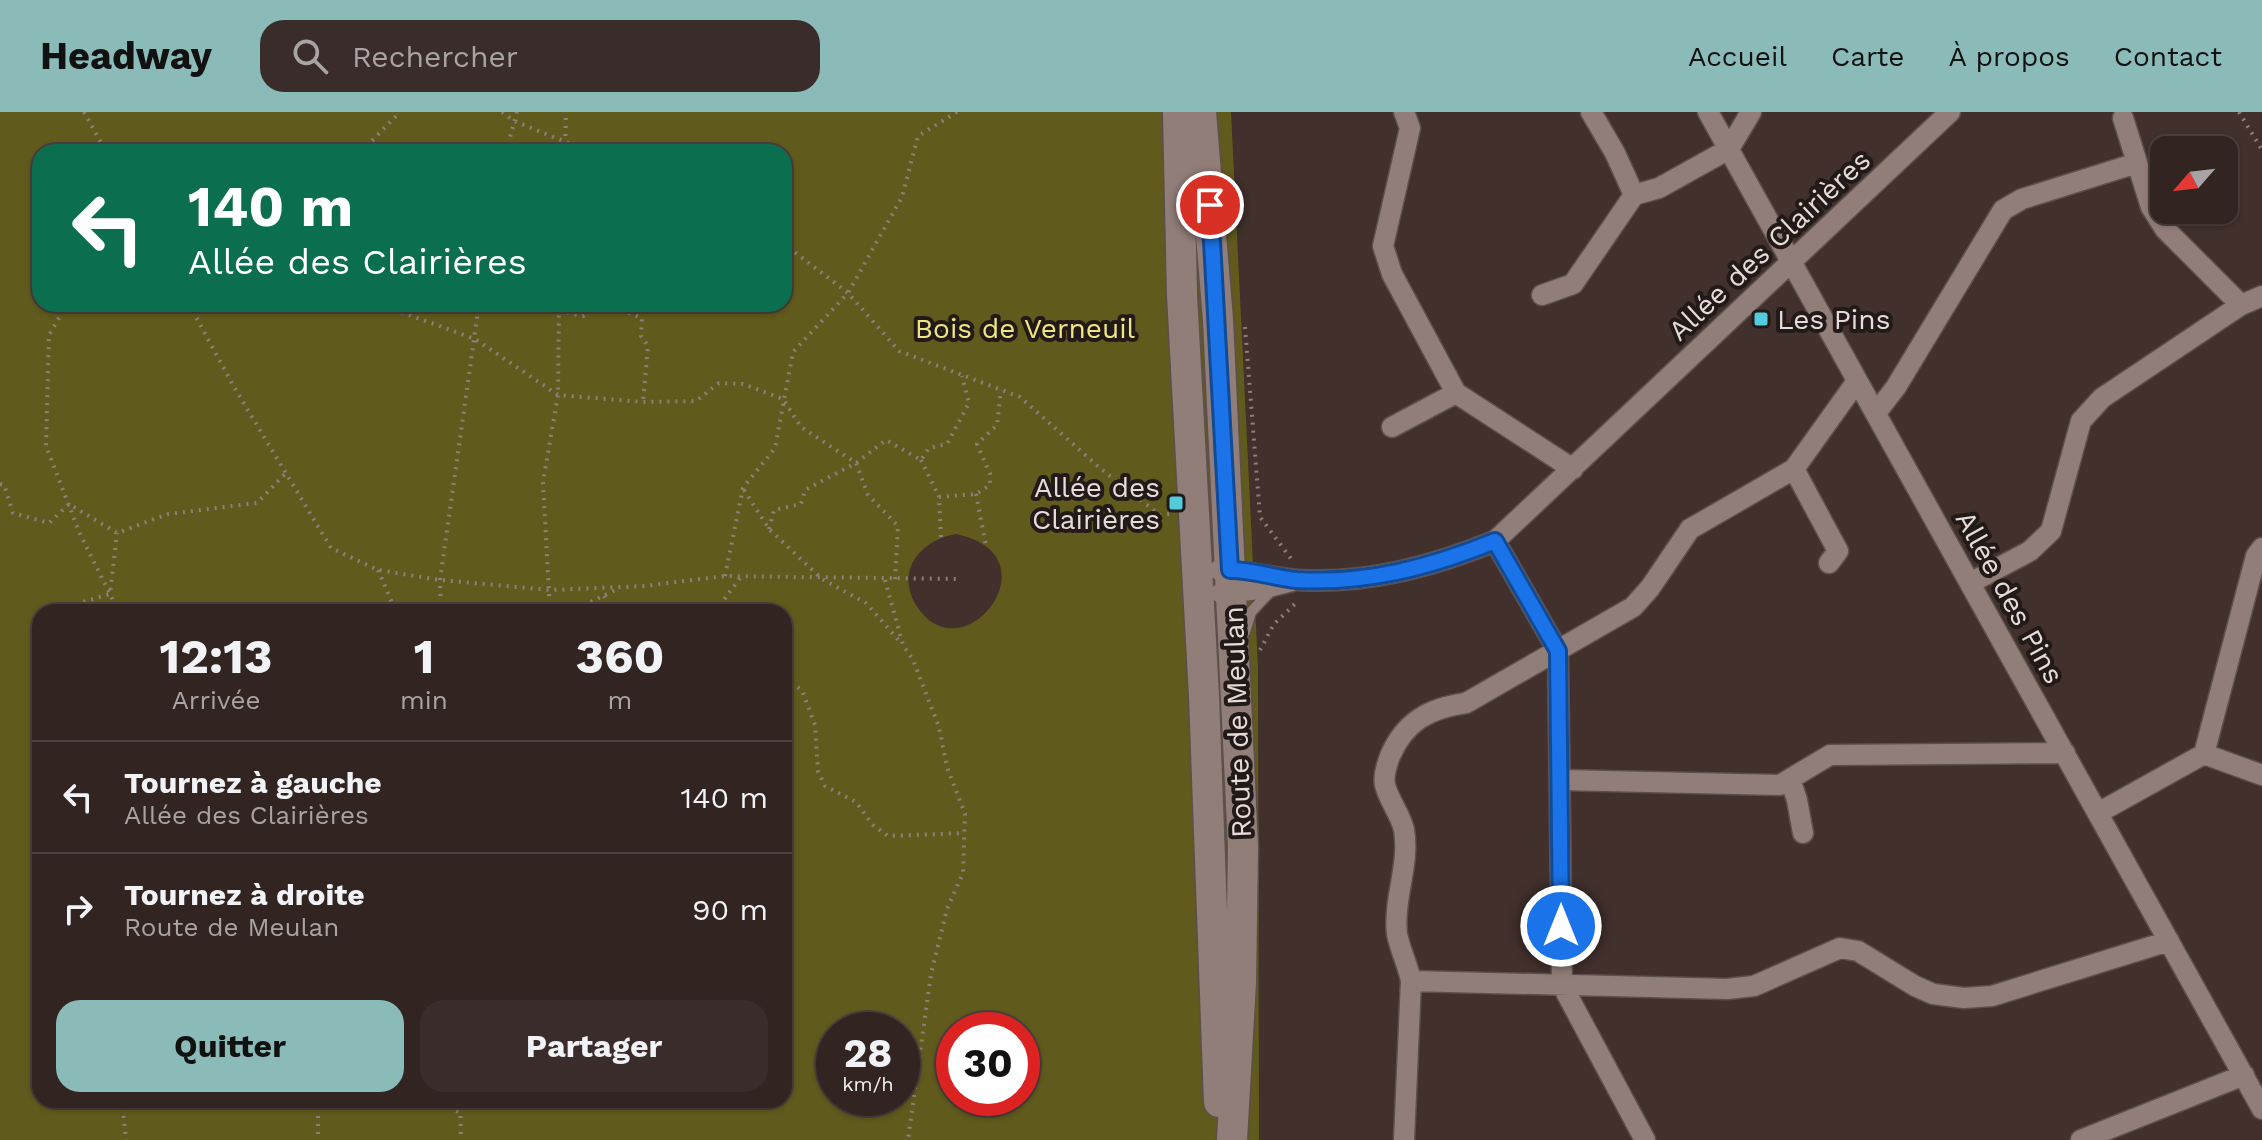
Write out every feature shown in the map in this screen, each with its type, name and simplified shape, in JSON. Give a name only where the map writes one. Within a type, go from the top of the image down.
[{"type":"main road","name":"Route de Meulan","points":[[1178,112],[1182,295],[1204,696],[1221,1140]]},
{"type":"main road","name":"Route de Meulan","points":[[1201,112],[1214,260],[1244,907],[1232,1140]]},
{"type":"street","points":[[1404,112],[1410,128],[1383,246],[1392,274],[1456,393],[1573,469]]},
{"type":"street","points":[[1591,112],[1615,153],[1634,195]]},
{"type":"street","name":"Allée des Pins","points":[[1708,112],[2262,1109]]},
{"type":"street","points":[[1542,295],[1573,284],[1634,195],[1659,188],[1729,149],[1751,112]]},
{"type":"street","name":"Allée des Clairières","points":[[1197,582],[1352,579],[1405,572],[1454,558],[1495,541],[1950,112]]},
{"type":"street","points":[[2123,118],[2151,207],[2165,229],[2241,305]]},
{"type":"street","points":[[1876,413],[1896,387],[2003,210],[2022,199],[2137,163]]},
{"type":"street","points":[[1970,583],[2030,551],[2051,531],[2081,421],[2102,398],[2241,305],[2262,296]]},
{"type":"street","points":[[1404,1140],[1411,981],[1408,962],[1397,936],[1404,828],[1384,782],[1387,763],[1395,745],[1408,726],[1425,713],[1466,703],[1633,607],[1650,588],[1690,529],[1794,469],[1857,381]]},
{"type":"street","points":[[1392,427],[1456,393]]},
{"type":"street","points":[[1794,469],[1838,551],[1829,563]]},
{"type":"street","points":[[1495,541],[1558,651],[1562,985],[1645,1140]]},
{"type":"street","points":[[2098,813],[2204,754],[2256,556],[2262,548]]},
{"type":"street","points":[[1561,780],[1780,785],[1830,755],[2065,753]]},
{"type":"street","points":[[2204,754],[2262,775]]},
{"type":"street","points":[[1790,779],[1803,833]]},
{"type":"street","points":[[1411,981],[1727,989],[1754,986],[1840,948],[1858,951],[1933,994],[1964,998],[1992,996],[2169,941]]},
{"type":"street","points":[[2081,1140],[2244,1075]]},
{"type":"lane","points":[[1237,722],[1248,620],[1261,599],[1289,582]]},
{"type":"path","points":[[84,112],[102,144]]},
{"type":"path","points":[[369,144],[400,112]]},
{"type":"path","points":[[502,112],[514,121],[571,144]]},
{"type":"path","points":[[508,144],[517,112]]},
{"type":"path","points":[[566,112],[566,142]]},
{"type":"path","points":[[725,576],[743,488],[775,448],[793,352],[848,293],[902,197],[918,136],[957,112]]},
{"type":"path","points":[[2239,112],[2262,150]]},
{"type":"path","points":[[792,250],[848,293],[899,351],[1020,397],[1101,469],[1160,515],[1193,511]]},
{"type":"path","points":[[62,312],[49,335],[46,446],[80,534],[115,604]]},
{"type":"path","points":[[193,312],[234,387],[331,548],[378,570],[440,580],[551,590],[622,587],[725,576],[960,579]]},
{"type":"path","points":[[401,312],[475,339],[558,395],[643,402],[696,401],[719,383],[743,384],[783,399],[801,427],[856,463],[868,495],[898,526],[895,580]]},
{"type":"path","points":[[441,604],[440,580],[478,312]]},
{"type":"path","points":[[550,604],[543,482],[558,395],[559,312]]},
{"type":"path","points":[[564,312],[583,316],[590,312]]},
{"type":"path","points":[[626,312],[642,318],[641,336],[648,346],[643,402]]},
{"type":"path","points":[[921,460],[929,448],[947,444],[969,403],[961,375]]},
{"type":"path","points":[[939,497],[976,494],[990,485],[990,474],[977,444],[997,425],[1001,390]]},
{"type":"path","points":[[769,529],[774,510],[801,504],[805,490],[856,463],[886,440],[921,460],[939,497],[941,537]]},
{"type":"path","points":[[117,533],[168,514],[257,503],[286,473]]},
{"type":"path","points":[[0,484],[4,485],[13,513],[49,523],[69,504]]},
{"type":"path","points":[[743,488],[769,529],[822,579],[866,603],[903,645],[913,660],[939,727],[947,767],[965,814],[963,873],[947,909],[931,974],[908,1140]]},
{"type":"path","points":[[976,494],[986,546]]},
{"type":"path","points":[[69,504],[117,533]]},
{"type":"path","points":[[110,594],[117,533]]},
{"type":"path","points":[[378,570],[393,604]]},
{"type":"path","points":[[721,604],[740,577]]},
{"type":"path","points":[[885,580],[903,645]]},
{"type":"path","points":[[586,604],[622,587]]},
{"type":"path","points":[[78,604],[110,594]]},
{"type":"path","points":[[604,596],[609,604]]},
{"type":"path","points":[[792,684],[802,690],[815,725],[818,771],[825,786],[856,802],[873,825],[888,836],[964,833]]},
{"type":"path","points":[[123,1108],[126,1140]]},
{"type":"path","points":[[318,1108],[318,1140]]},
{"type":"path","points":[[450,1108],[460,1113]]},
{"type":"path","points":[[460,1108],[461,1140]]},
{"type":"green space","name":"Bois de Verneuil","points":[[0,112],[1231,112],[1258,667],[1259,1140],[0,1140]],"holes":[[[956,534],[986,546],[1000,564],[1001,585],[992,605],[976,621],[956,628],[935,624],[916,605],[910,592],[908,580],[915,559],[932,543]]]},
{"type":"place","name":"Les Pins","points":[[1761,319]]},
{"type":"place","name":"Allée des Clairières","points":[[1176,503]]},
{"type":"route","points":[[1210,205],[1230,570],[1296,580],[1352,579],[1405,572],[1454,558],[1495,541],[1558,651],[1561,926]]}]
